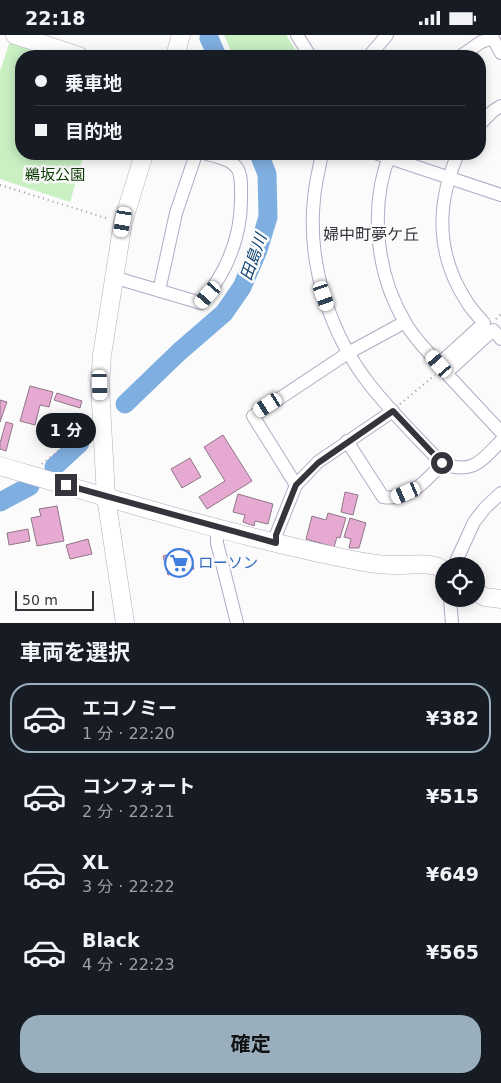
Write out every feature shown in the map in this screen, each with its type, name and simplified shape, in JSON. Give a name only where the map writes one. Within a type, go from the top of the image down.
[{"type":"street","points":[[15,35],[61,50]]},
{"type":"street","points":[[177,50],[182,35]]},
{"type":"street","points":[[297,35],[306,50]]},
{"type":"street","points":[[374,50],[387,35]]},
{"type":"street","points":[[469,50],[492,37],[501,53]]},
{"type":"street","points":[[486,118],[501,106]]},
{"type":"street","points":[[125,623],[106,497],[100,385],[102,355],[113,277],[123,222],[142,160]]},
{"type":"street","points":[[159,291],[176,213],[194,160]]},
{"type":"street","points":[[113,277],[200,303],[214,287],[232,254],[239,229],[242,208],[241,184],[238,168],[228,160]]},
{"type":"street","points":[[321,160],[314,200],[313,234],[317,267],[324,296],[333,321],[348,353],[370,385],[442,463],[457,469],[466,468],[478,463],[501,441]]},
{"type":"street","points":[[384,160],[378,217],[383,268],[392,296],[405,322],[439,364],[484,323],[467,303],[450,267],[444,245],[441,217],[448,177],[455,160]]},
{"type":"street","points":[[399,160],[501,195]]},
{"type":"street","points":[[296,485],[253,415],[348,353],[405,322]]},
{"type":"street","points":[[501,339],[493,330],[446,373],[501,433]]},
{"type":"street","points":[[276,543],[276,535],[296,485],[318,463],[347,441],[393,411]]},
{"type":"street","points":[[347,441],[383,497],[394,498],[418,488],[442,463]]},
{"type":"street","points":[[0,466],[276,543],[366,563],[435,566]]},
{"type":"street","points":[[458,557],[474,521],[501,493]]},
{"type":"street","points":[[217,528],[217,543],[237,623]]},
{"type":"street","points":[[485,597],[501,599]]},
{"type":"street","points":[[451,607],[452,623]]},
{"type":"path","points":[[0,185],[109,219]]},
{"type":"path","points":[[37,469],[89,426]]},
{"type":"green space","points":[[224,35],[286,35],[295,50],[230,50]]},
{"type":"green space","name":"鵜坂公園","points":[[10,41],[37,50],[15,50],[15,160],[82,160],[70,202],[0,179],[0,71]]},
{"type":"building","points":[[30,386],[53,392],[49,407],[40,405],[35,425],[20,421]]},
{"type":"building","points":[[57,393],[82,401],[80,408],[54,400]]},
{"type":"building","points":[[0,400],[7,402],[0,422]]},
{"type":"building","points":[[6,422],[13,424],[6,451],[0,449],[0,443]]},
{"type":"building","points":[[223,435],[252,481],[207,509],[199,497],[225,481],[204,447]]},
{"type":"building","points":[[190,458],[201,477],[182,488],[171,469]]},
{"type":"building","points":[[345,492],[358,495],[353,515],[341,512]]},
{"type":"building","points":[[238,494],[273,504],[268,524],[255,521],[254,526],[243,522],[245,515],[233,512]]},
{"type":"building","points":[[57,506],[64,541],[37,546],[31,518],[41,516],[39,509]]},
{"type":"building","points":[[328,513],[346,518],[340,538],[337,537],[334,547],[306,539],[312,516],[326,520]]},
{"type":"building","points":[[350,518],[366,523],[359,548],[349,548],[351,539],[344,537]]},
{"type":"building","points":[[28,529],[30,541],[9,545],[7,533]]},
{"type":"building","points":[[88,539],[92,554],[70,559],[66,545]]},
{"type":"building","name":"ローソン","points":[[189,550],[194,569],[168,575],[163,556]]},
{"type":"waterway","name":"田島川","points":[[209,38],[214,50]]},
{"type":"waterway","name":"田島川","points":[[125,404],[179,352],[224,313],[242,287],[258,250],[268,217],[267,174],[261,160]]},
{"type":"waterway","name":"田島川","points":[[54,467],[80,443]]},
{"type":"waterway","name":"田島川","points":[[0,502],[30,486]]},
{"type":"place","name":"ローソン","points":[[179,563]]},
{"type":"district","name":"婦中町夢ケ丘","points":[[371,234]]},
{"type":"route","points":[[66,485],[276,543],[276,535],[296,485],[318,463],[347,441],[393,411],[442,463]]}]
